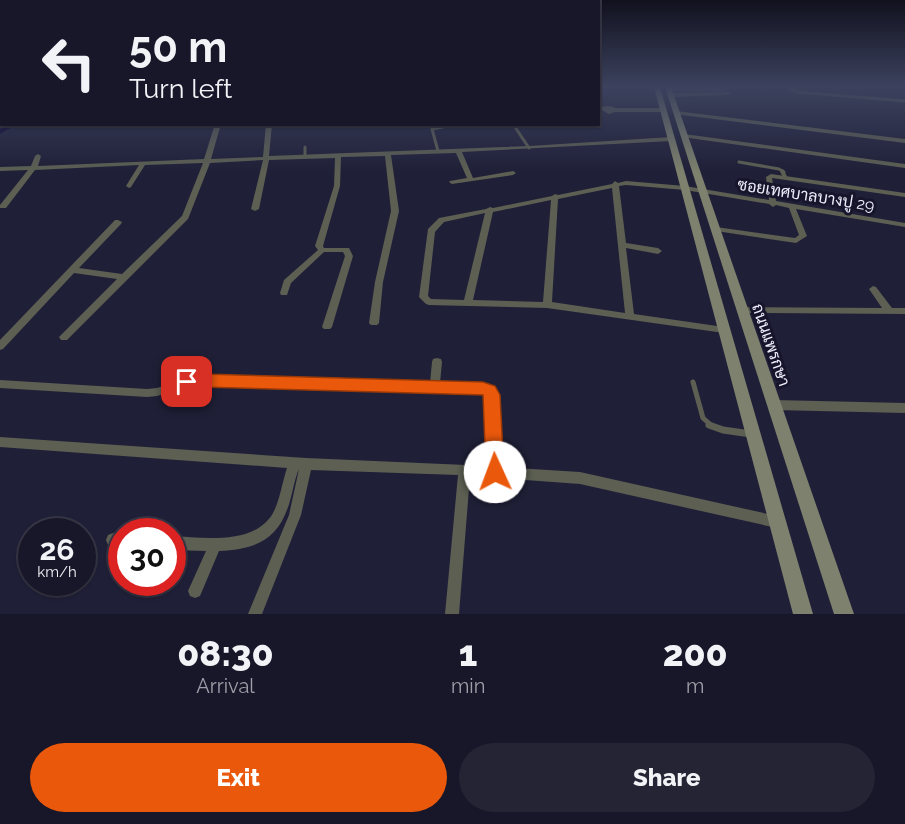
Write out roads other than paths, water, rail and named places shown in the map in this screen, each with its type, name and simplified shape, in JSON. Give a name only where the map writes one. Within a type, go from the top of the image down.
[{"type":"main road","name":"ถนนแพรกษา","points":[[671,116],[678,137],[703,191],[844,614]]},
{"type":"main road","name":"ถนนแพรกษา","points":[[678,137],[685,188],[803,614]]},
{"type":"street","points":[[700,116],[905,141]]},
{"type":"street","points":[[64,337],[185,217],[207,161],[217,126]]},
{"type":"street","points":[[255,209],[266,159],[269,126]]},
{"type":"street","points":[[0,169],[388,154],[678,137],[905,166]]},
{"type":"street","points":[[458,150],[471,180]]},
{"type":"street","points":[[374,323],[379,282],[395,211],[388,154]]},
{"type":"street","points":[[3,206],[33,168],[38,156]]},
{"type":"street","points":[[322,250],[319,246],[337,186],[338,156]]},
{"type":"street","points":[[129,186],[143,164]]},
{"type":"street","points":[[452,182],[513,173]]},
{"type":"street","points":[[773,205],[769,177],[785,177],[905,195]]},
{"type":"street","points":[[615,183],[630,316]]},
{"type":"street","name":"ซอยเทศบาลบางปู 29","points":[[468,302],[425,300],[423,297],[431,231],[442,220],[615,183],[685,188],[773,205],[905,225]]},
{"type":"street","points":[[547,305],[555,196]]},
{"type":"street","points":[[716,229],[796,241],[803,236],[792,208]]},
{"type":"street","points":[[490,209],[468,302],[547,305],[724,330]]},
{"type":"street","points":[[4,342],[118,222]]},
{"type":"street","points":[[623,245],[658,251]]},
{"type":"street","points":[[284,293],[287,282],[322,250],[349,252],[327,327]]},
{"type":"street","points":[[72,270],[124,277]]},
{"type":"street","points":[[873,289],[889,310]]},
{"type":"street","points":[[742,310],[905,310]]},
{"type":"street","points":[[435,387],[437,362]]},
{"type":"street","points":[[0,384],[147,393],[196,380],[435,387],[489,391],[492,395],[495,472]]},
{"type":"street","points":[[774,405],[905,408]]},
{"type":"street","points":[[0,442],[300,464],[465,470],[580,478],[777,522]]},
{"type":"street","points":[[186,544],[215,545],[246,540],[271,528],[300,464]]},
{"type":"street","points":[[255,614],[295,515],[300,464]]},
{"type":"street","points":[[452,614],[465,470]]},
{"type":"street","points":[[195,591],[215,545]]},
{"type":"lane","points":[[438,151],[432,129],[447,126]]},
{"type":"lane","points":[[514,126],[529,147]]},
{"type":"lane","points":[[305,147],[305,157]]},
{"type":"lane","points":[[740,162],[779,169],[784,172],[785,177]]},
{"type":"lane","points":[[693,382],[701,418],[707,425],[716,429],[753,434]]},
{"type":"waterway","points":[[0,132],[10,126]]}]
